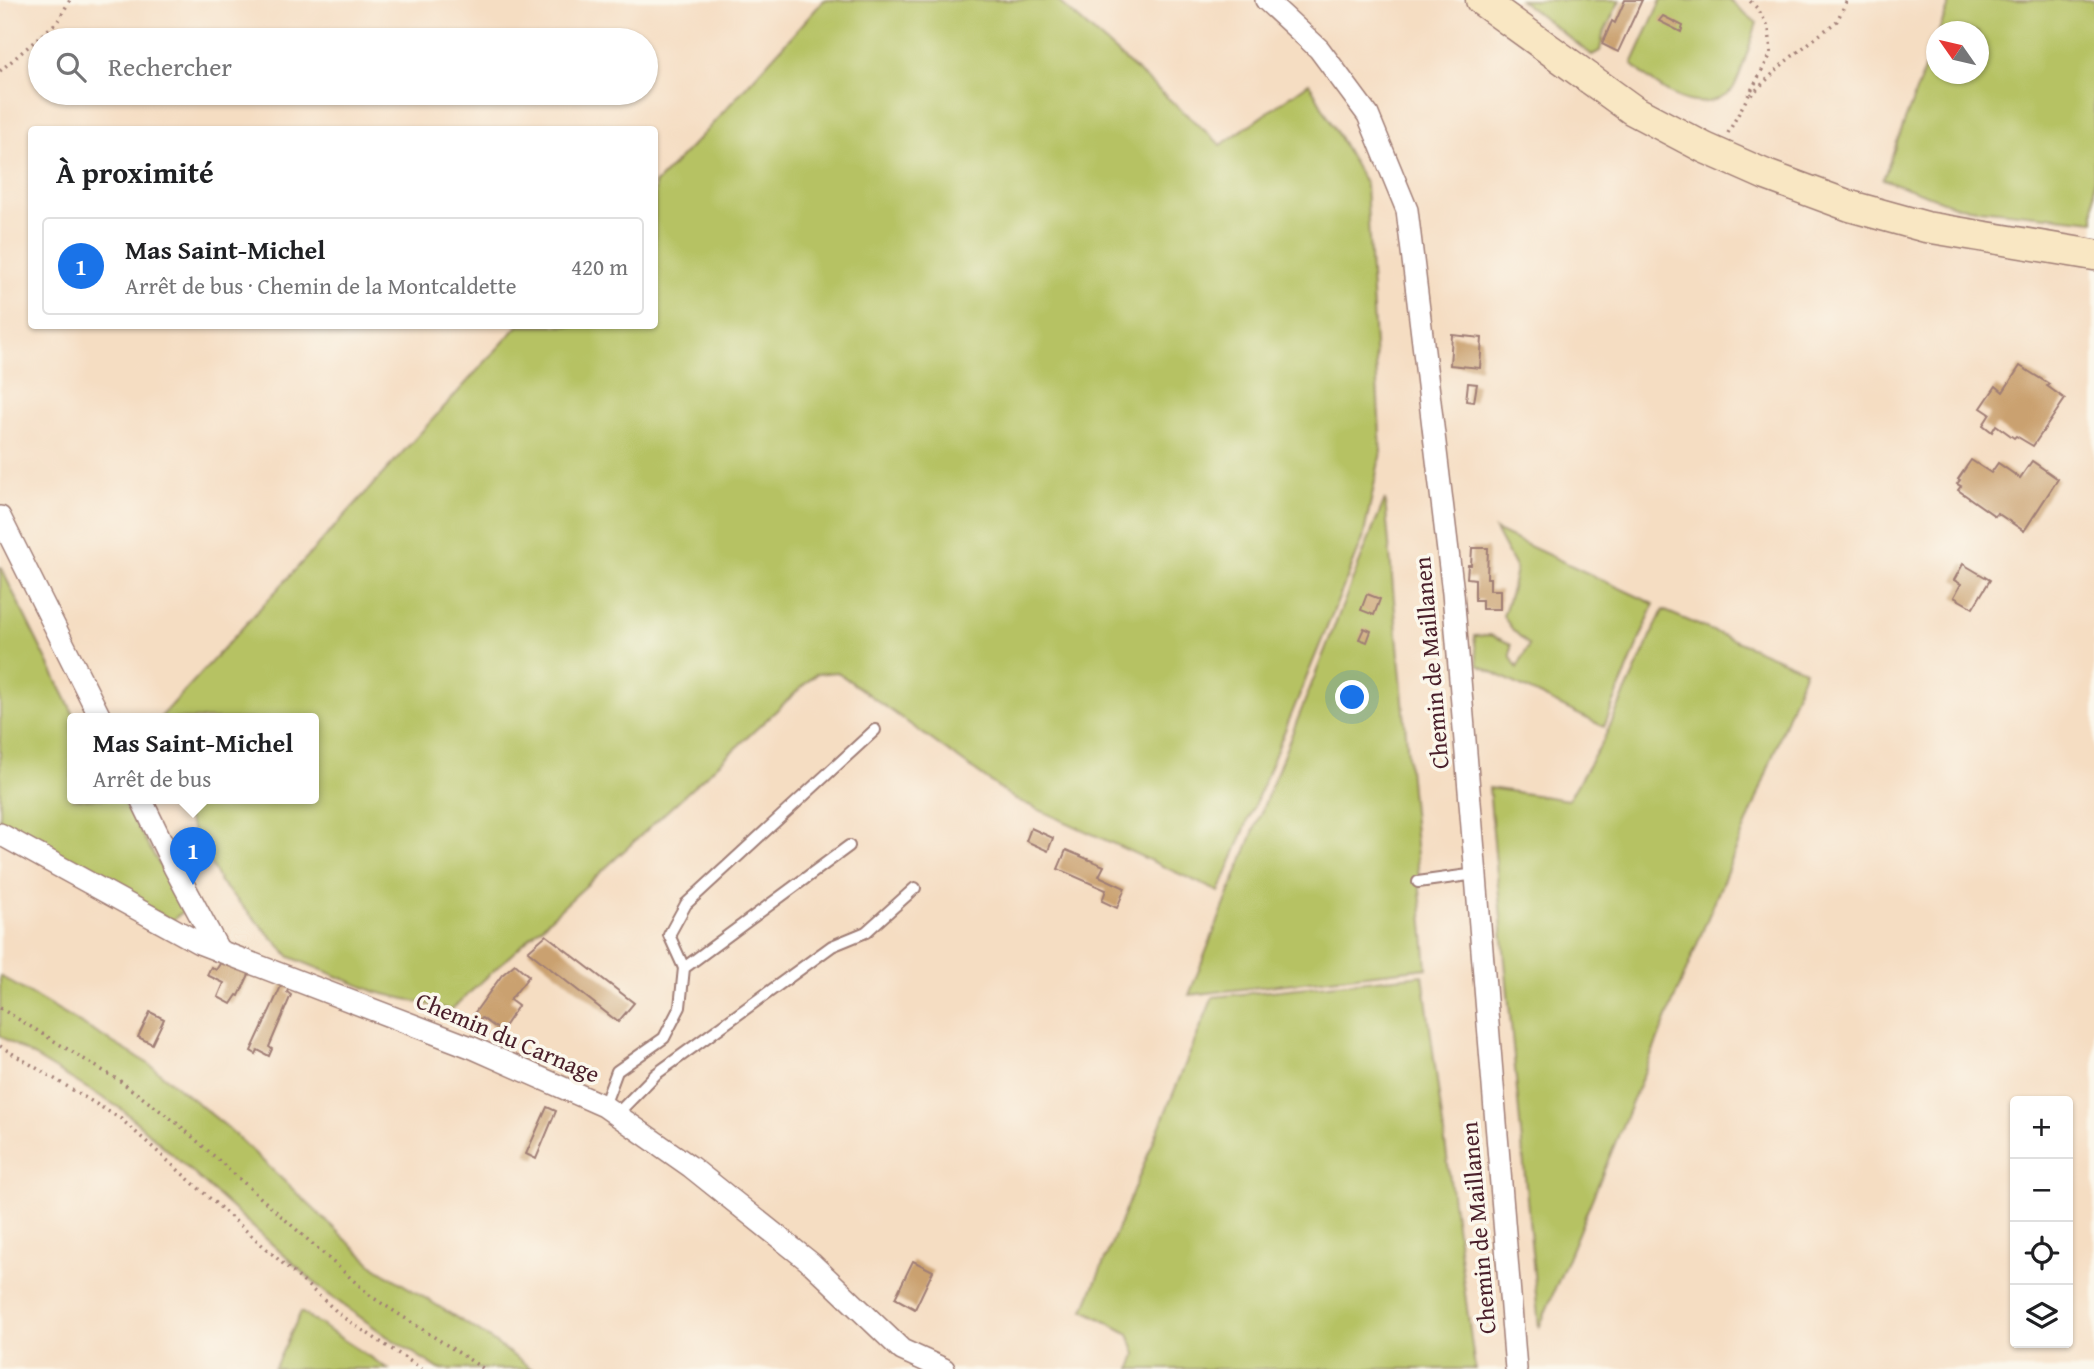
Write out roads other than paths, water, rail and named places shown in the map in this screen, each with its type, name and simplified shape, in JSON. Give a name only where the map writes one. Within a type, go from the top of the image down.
[{"type":"main road","points":[[1480,0],[1633,110],[1766,175],[1850,206],[1926,227],[2094,255]]},
{"type":"street","name":"Chemin de Maillanen","points":[[1266,0],[1320,50],[1368,115],[1406,210],[1453,593],[1516,1369]]},
{"type":"street","points":[[0,517],[98,713]]},
{"type":"street","points":[[144,804],[219,951]]},
{"type":"street","name":"Chemin du Carnage","points":[[0,834],[199,943],[473,1048],[610,1111],[691,1167],[811,1263],[902,1350],[944,1369]]},
{"type":"lane","points":[[610,1111],[617,1071],[664,1038],[680,1007],[684,968],[669,935],[686,904],[875,730]]},
{"type":"lane","points":[[684,968],[849,846]]},
{"type":"lane","points":[[1418,882],[1476,874]]},
{"type":"lane","points":[[610,1111],[656,1074],[832,946],[866,932],[915,888]]},
{"type":"place","name":"Mas Saint-Michel","points":[[193,885]]}]
